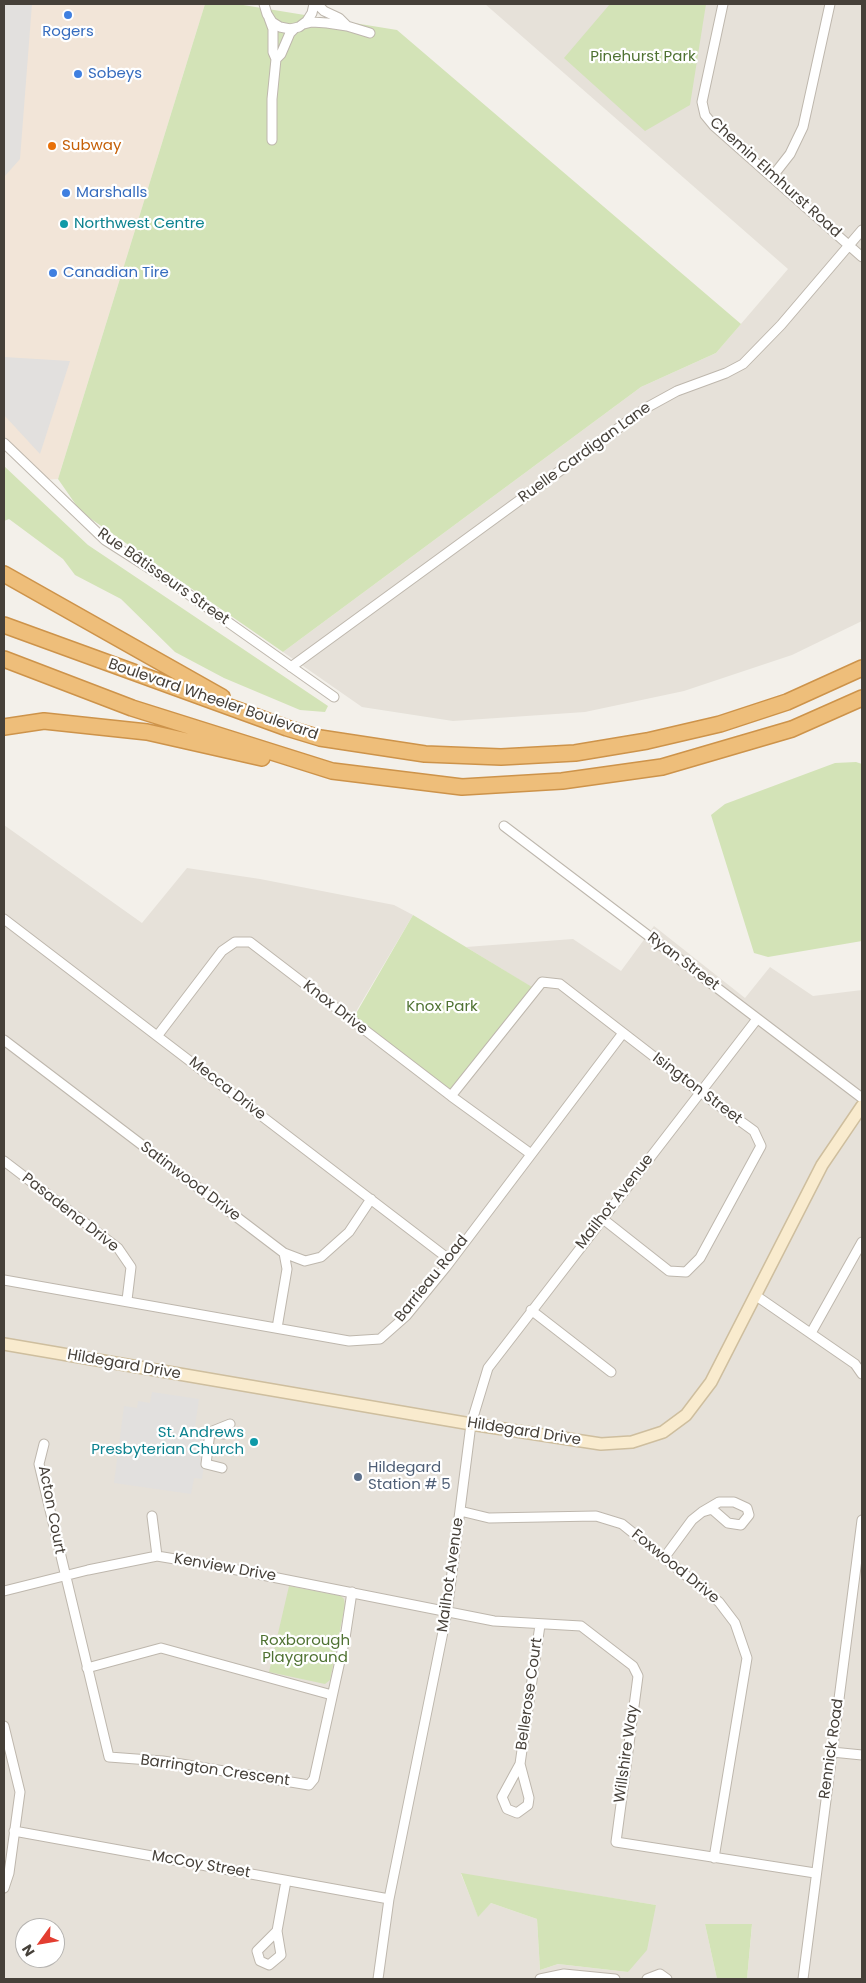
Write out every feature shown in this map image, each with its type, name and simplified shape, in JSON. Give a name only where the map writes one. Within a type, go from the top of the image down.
[{"type":"highway","points":[[4,574],[216,694],[320,738]]},
{"type":"highway","name":"Boulevard Wheeler Boulevard","points":[[4,625],[287,728],[320,738],[425,754],[501,757],[575,753],[647,741],[720,724],[787,702],[862,668]]},
{"type":"highway","name":"Boulevard Wheeler Boulevard","points":[[4,659],[132,708],[332,771],[462,787],[562,781],[662,767],[792,729],[862,698]]},
{"type":"highway","points":[[4,727],[44,721],[147,732],[306,768],[332,771]]},
{"type":"street","points":[[276,59],[281,54],[290,33],[310,18],[316,4],[324,11],[340,18],[347,26]]},
{"type":"street","name":"Chemin Elmhurst Road","points":[[723,4],[702,102],[705,115],[714,126],[862,257]]},
{"type":"street","points":[[772,177],[790,154],[803,127],[830,4]]},
{"type":"street","points":[[265,9],[280,27],[299,26],[318,21],[347,26],[370,33]]},
{"type":"street","points":[[265,9],[273,29],[273,52],[276,59],[272,99],[272,140]]},
{"type":"street","name":"Ruelle Cardigan Lane","points":[[291,667],[646,408],[677,391],[743,364],[782,325],[862,230]]},
{"type":"street","name":"Rue Bâtisseurs Street","points":[[4,443],[105,540],[174,584],[334,697]]},
{"type":"street","name":"Ryan Street","points":[[504,826],[862,1098]]},
{"type":"street","name":"Mecca Drive","points":[[4,919],[450,1260]]},
{"type":"street","name":"Knox Drive","points":[[158,1036],[222,951],[235,942],[250,942],[451,1096],[531,1154]]},
{"type":"street","name":"Isington Street","points":[[451,1096],[542,982],[560,984],[754,1131],[761,1146],[700,1258],[686,1272],[669,1271],[602,1219]]},
{"type":"street","name":"Mailhot Avenue","points":[[378,1979],[389,1900],[447,1612],[471,1424],[488,1368],[757,1019]]},
{"type":"street","name":"Barrieau Road","points":[[4,1280],[127,1300],[349,1341],[380,1339],[406,1316],[623,1033]]},
{"type":"street","name":"Satinwood Drive","points":[[4,1040],[284,1253],[305,1261],[321,1258],[349,1232],[371,1199]]},
{"type":"street","name":"Hildegard Drive","points":[[4,1344],[471,1424],[601,1444],[632,1442],[663,1432],[686,1416],[711,1382],[822,1165],[862,1106]]},
{"type":"street","name":"Pasadena Drive","points":[[4,1161],[118,1248],[131,1267],[127,1300]]},
{"type":"street","points":[[811,1333],[862,1242]]},
{"type":"street","points":[[277,1328],[287,1269],[284,1253]]},
{"type":"street","points":[[755,1295],[855,1364],[862,1374]]},
{"type":"street","points":[[531,1310],[611,1372]]},
{"type":"street","points":[[210,1432],[230,1424]]},
{"type":"street","points":[[210,1432],[224,1434]]},
{"type":"street","points":[[210,1432],[206,1464],[222,1468]]},
{"type":"street","name":"Acton Court","points":[[44,1444],[39,1464],[65,1576]]},
{"type":"street","points":[[664,1558],[692,1520],[702,1512],[719,1502],[734,1502],[747,1508],[749,1515],[741,1525],[728,1523],[712,1509],[702,1512]]},
{"type":"street","name":"Foxwood Drive","points":[[460,1511],[489,1518],[596,1516],[622,1524],[719,1602],[735,1622],[747,1658],[714,1858]]},
{"type":"street","points":[[152,1516],[157,1556]]},
{"type":"street","name":"Rennick Road","points":[[803,1979],[815,1873],[862,1520]]},
{"type":"street","name":"Kenview Drive","points":[[4,1591],[157,1556],[352,1592],[447,1612]]},
{"type":"street","name":"Barrington Crescent","points":[[65,1576],[109,1757],[164,1761],[309,1785],[314,1779],[352,1592]]},
{"type":"street","name":"Willshire Way","points":[[447,1612],[494,1621],[581,1626],[633,1666],[638,1676],[616,1842],[815,1873]]},
{"type":"street","name":"Bellerose Court","points":[[520,1764],[529,1798],[528,1805],[517,1813],[508,1809],[502,1798],[520,1764],[540,1624]]},
{"type":"street","points":[[87,1668],[161,1648],[332,1695]]},
{"type":"street","points":[[4,1726],[20,1792],[9,1873],[4,1888]]},
{"type":"street","points":[[832,1752],[862,1755]]},
{"type":"street","name":"McCoy Street","points":[[14,1831],[389,1900]]},
{"type":"street","points":[[277,1931],[286,1881]]},
{"type":"street","points":[[540,1979],[564,1974],[615,1979]]},
{"type":"street","points":[[647,1979],[660,1974],[667,1979]]},
{"type":"shaded area","points":[[4,4],[205,4],[58,479],[40,480],[4,443]]},
{"type":"shaded area","points":[[4,4],[32,4],[20,159],[4,177]]},
{"type":"shaded area","points":[[485,4],[862,4],[862,621],[792,655],[684,691],[585,712],[453,721],[362,707],[283,652],[641,387],[716,353],[788,269]]},
{"type":"shaded area","points":[[4,357],[70,361],[40,454],[4,415]]},
{"type":"shaded area","points":[[4,825],[142,923],[187,868],[260,879],[394,905],[413,915],[351,1020],[536,990],[466,947],[573,939],[621,971],[654,926],[745,998],[770,967],[813,996],[862,990],[862,1979],[747,1979],[752,1925],[705,1924],[717,1979],[4,1979]],"holes":[[[461,1874],[656,1905],[628,1972],[558,1964],[540,1970],[537,1919],[491,1903],[478,1916]]]},
{"type":"shaded area","points":[[152,1392],[199,1399],[194,1433],[208,1435],[202,1479],[194,1478],[191,1494],[114,1483],[124,1406],[137,1408],[138,1401],[150,1403]]},
{"type":"green space","points":[[205,4],[237,4],[397,30],[741,324],[716,353],[641,387],[283,652],[81,512],[58,479]]},
{"type":"green space","name":"Pinehurst Park","points":[[610,4],[706,4],[690,105],[645,131],[564,58]]},
{"type":"green space","points":[[4,466],[88,545],[328,706],[325,712],[300,710],[224,678],[175,652],[121,599],[75,575],[63,559],[9,519],[4,521]]},
{"type":"green space","points":[[856,762],[862,764],[862,941],[768,957],[754,953],[711,815],[725,804],[835,763]]},
{"type":"green space","name":"Knox Park","points":[[413,915],[537,990],[451,1096],[354,1017]]},
{"type":"green space","name":"Roxborough Playground","points":[[289,1586],[341,1596],[344,1599],[345,1605],[330,1680],[325,1684],[269,1672]]},
{"type":"green space","points":[[461,1873],[656,1905],[647,1950],[628,1972],[558,1964],[540,1970],[537,1919],[491,1903],[478,1917]]},
{"type":"green space","points":[[705,1924],[752,1924],[747,1979],[717,1979]]},
{"type":"place","name":"Rogers","points":[[68,15]]},
{"type":"place","name":"Sobeys","points":[[78,74]]},
{"type":"place","name":"Subway","points":[[52,146]]},
{"type":"place","name":"Marshalls","points":[[66,193]]},
{"type":"place","name":"Northwest Centre","points":[[64,224]]},
{"type":"place","name":"Canadian Tire","points":[[53,273]]},
{"type":"place","name":"St. Andrews Presbyterian Church","points":[[254,1442]]},
{"type":"place","name":"Hildegard Station # 5","points":[[358,1477]]}]
